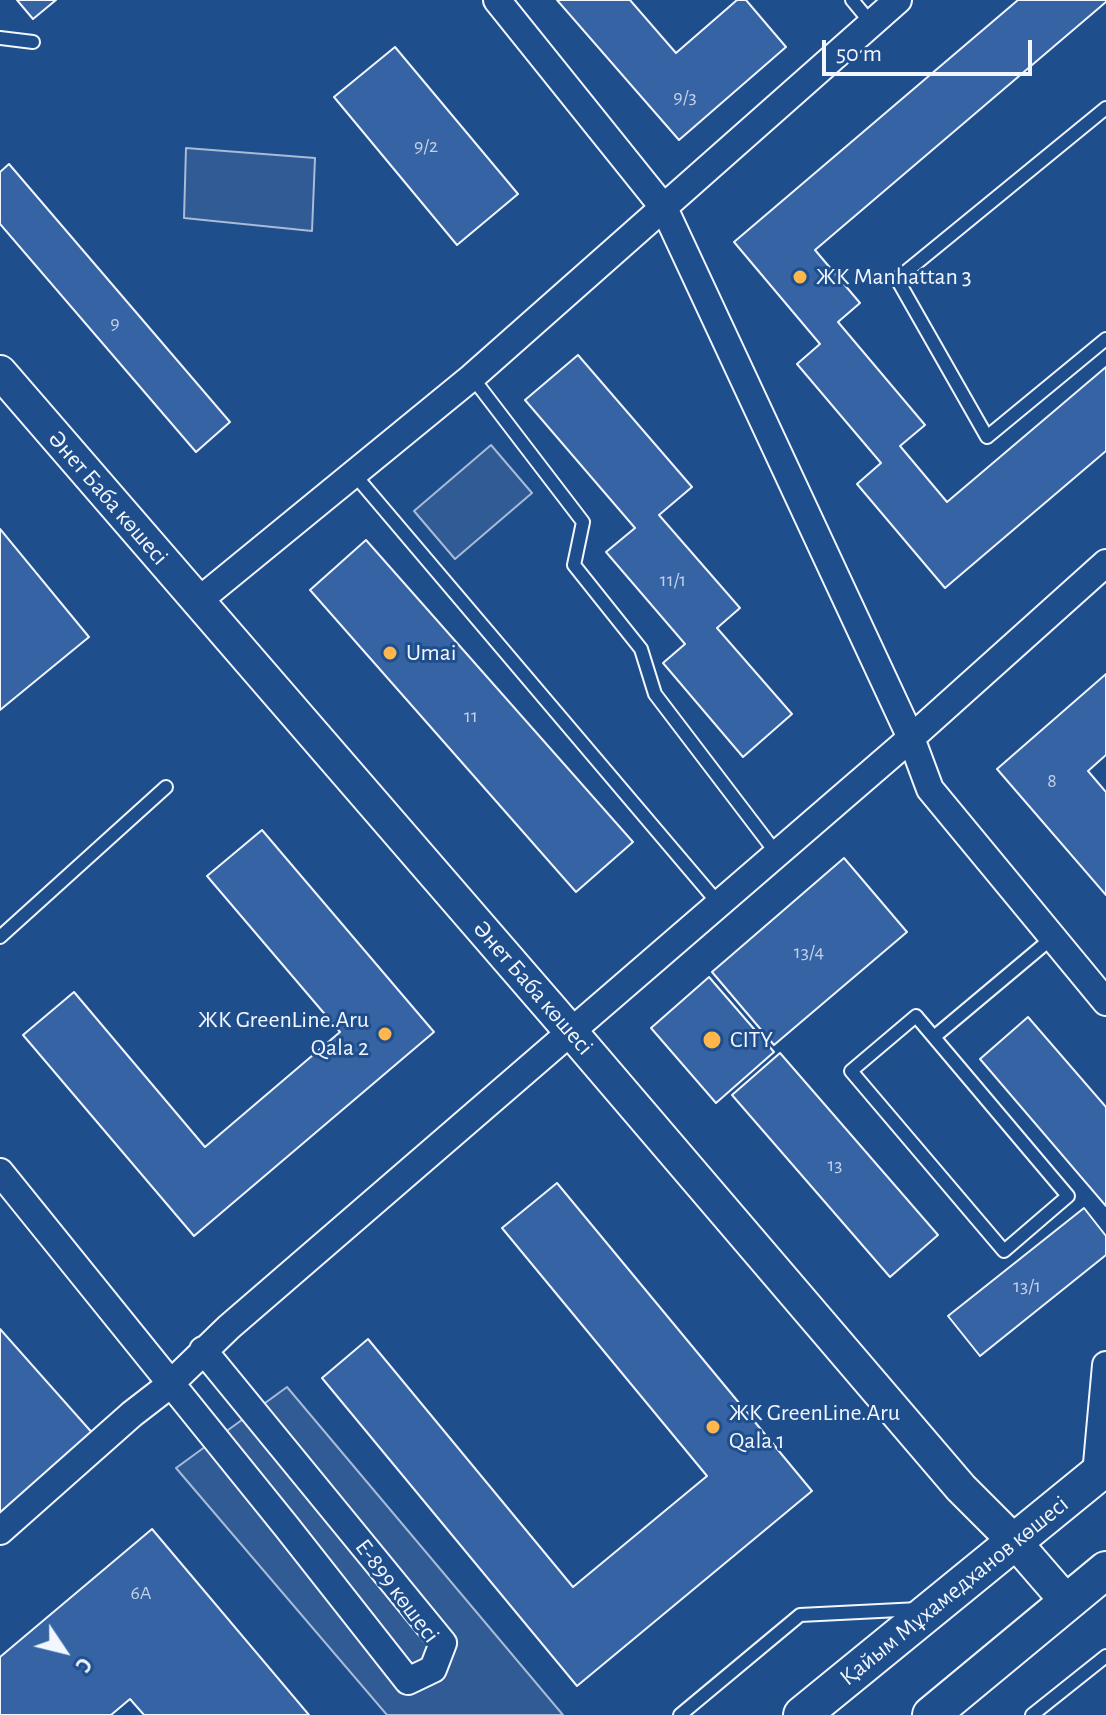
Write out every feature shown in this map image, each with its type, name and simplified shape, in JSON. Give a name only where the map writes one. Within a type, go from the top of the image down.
[{"type":"main road","name":"Қайым Мұхамедханов көшесі","points":[[802,1715],[1101,1471]]},
{"type":"main road","points":[[931,1715],[1106,1570]]},
{"type":"street","points":[[497,0],[664,208],[911,738],[930,789],[1106,1002]]},
{"type":"street","points":[[197,602],[472,377],[898,0]]},
{"type":"street","name":"Әнет Баба көшесі","points":[[0,372],[961,1488],[1015,1542],[1067,1602]]},
{"type":"street","points":[[0,1531],[171,1383],[229,1327],[911,738],[1106,563]]},
{"type":"street","name":"Е-899 көшесі","points":[[0,1172],[408,1681],[433,1669],[443,1643],[203,1350]]},
{"type":"street","points":[[1101,1471],[1106,1365]]},
{"type":"lane","points":[[852,0],[871,23]]},
{"type":"lane","points":[[0,38],[33,42]]},
{"type":"lane","points":[[1106,108],[897,279],[987,437],[1106,339]]},
{"type":"lane","points":[[472,377],[583,522],[574,565],[641,649],[655,694],[777,854]]},
{"type":"lane","points":[[353,474],[719,904]]},
{"type":"lane","points":[[0,937],[166,787]]},
{"type":"lane","points":[[934,1037],[1052,938]]},
{"type":"lane","points":[[916,1016],[934,1037],[1068,1196],[1004,1251],[851,1071],[916,1016]]},
{"type":"lane","points":[[680,1715],[800,1615],[934,1608]]},
{"type":"lane","points":[[1032,1715],[1106,1656]]},
{"type":"shaded area","points":[[186,148],[315,158],[312,231],[184,218]]},
{"type":"shaded area","points":[[491,445],[532,493],[455,559],[414,511]]},
{"type":"shaded area","points":[[287,1387],[563,1715],[387,1715],[176,1468]]},
{"type":"building","points":[[17,0],[56,0],[33,19]]},
{"type":"building","points":[[557,0],[630,0],[676,53],[737,0],[746,0],[786,47],[679,140]]},
{"type":"building","name":"ЖК Manhattan 3","points":[[1018,0],[1106,2],[815,250],[860,303],[838,322],[925,425],[900,446],[947,502],[1106,367],[1106,451],[945,588],[857,484],[881,463],[797,364],[820,344],[734,242]]},
{"type":"building","points":[[395,47],[518,194],[457,245],[334,97]]},
{"type":"building","points":[[9,164],[230,422],[196,452],[0,224],[0,172]]},
{"type":"building","points":[[578,355],[692,487],[659,515],[740,608],[717,628],[792,714],[743,757],[663,663],[685,644],[606,552],[635,528],[525,400]]},
{"type":"building","points":[[0,529],[89,637],[0,710]]},
{"type":"building","points":[[366,540],[633,842],[576,892],[310,590]]},
{"type":"building","points":[[1106,674],[1106,755],[1088,771],[1106,792],[1106,895],[997,769]]},
{"type":"building","name":"ЖК GreenLine.Aru Qala 2","points":[[262,830],[434,1032],[194,1236],[23,1035],[74,992],[205,1147],[340,1032],[207,876]]},
{"type":"building","points":[[844,858],[907,932],[774,1045],[712,972]]},
{"type":"building","name":"CITY","points":[[709,977],[774,1052],[716,1103],[651,1028]]},
{"type":"building","points":[[1028,1017],[1106,1107],[1106,1206],[980,1059]]},
{"type":"building","points":[[780,1053],[938,1235],[890,1277],[732,1095]]},
{"type":"building","name":"ЖК GreenLine.Aru Qala 1","points":[[557,1183],[812,1491],[577,1686],[322,1378],[368,1339],[573,1587],[707,1476],[502,1228]]},
{"type":"building","points":[[1084,1208],[1106,1236],[1106,1255],[980,1356],[948,1316]]},
{"type":"building","points":[[0,1329],[95,1436],[0,1521]]},
{"type":"building","points":[[152,1529],[309,1715],[144,1715],[130,1699],[111,1715],[0,1715],[0,1657]]},
{"type":"place","name":"ЖК Manhattan 3","points":[[800,277]]},
{"type":"place","name":"Umai","points":[[390,653]]},
{"type":"place","name":"ЖК GreenLine.Aru Qala 2","points":[[385,1034]]},
{"type":"place","name":"CITY","points":[[712,1040]]},
{"type":"place","name":"ЖК GreenLine.Aru Qala 1","points":[[713,1427]]}]
